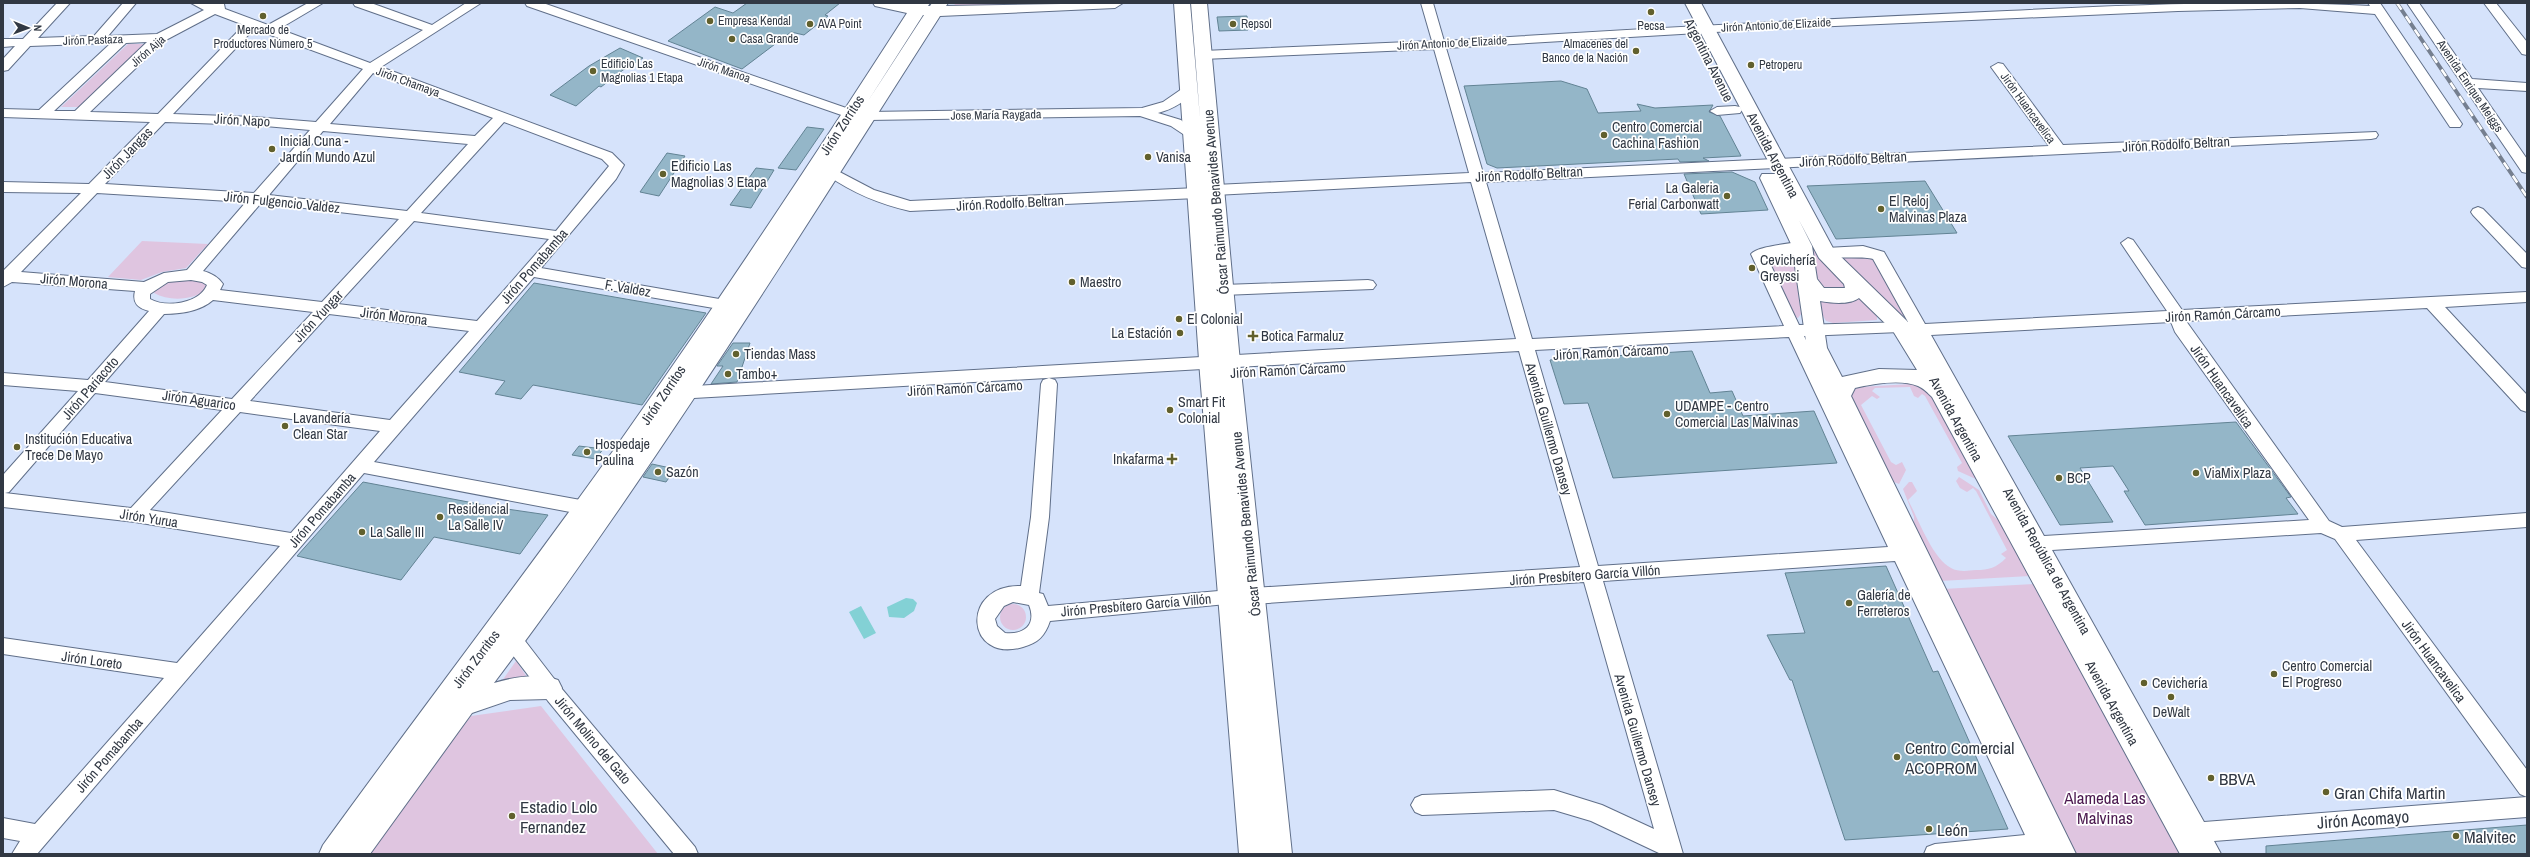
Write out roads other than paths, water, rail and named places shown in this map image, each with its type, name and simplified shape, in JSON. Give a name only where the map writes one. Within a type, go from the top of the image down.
[{"type":"main road","points":[[881,3],[928,7],[1115,3]]},
{"type":"main road","name":"Óscar Raimundo Benavides Avenue","points":[[1182,3],[1197,193],[1220,368],[1242,597],[1278,854]]},
{"type":"main road","name":"Óscar Raimundo Benavides Avenue","points":[[1199,3],[1223,290],[1220,368]]},
{"type":"main road","name":"Argentina Avenue","points":[[1679,3],[1700,30],[1735,110],[1769,162],[1802,246]]},
{"type":"main road","name":"Avenida Argentina","points":[[1693,3],[1700,30],[1769,162],[1826,252],[1853,281],[1909,330],[1941,393],[2196,843]]},
{"type":"main road","name":"Jirón Zorritos","points":[[354,854],[462,704],[586,508],[671,399],[724,305],[859,115],[928,7]]},
{"type":"main road","name":"Jirón Zorritos","points":[[333,854],[411,744],[507,633],[832,172],[859,115]]},
{"type":"main road","points":[[1802,246],[1807,280],[1806,335],[1840,397],[1909,554],[2051,848]]},
{"type":"main road","points":[[1807,280],[1817,293],[1829,296],[1851,295],[1855,288],[1853,281]]},
{"type":"main road","points":[[1840,397],[1842,386],[1851,380],[1905,376],[1920,378],[1929,382],[1941,393]]},
{"type":"main road","name":"Óscar Raimundo Benavides Avenue","points":[[1242,597],[1253,854]]},
{"type":"main road","points":[[462,704],[510,689],[549,688]]},
{"type":"street","points":[[3,67],[64,3]]},
{"type":"street","points":[[98,40],[130,3]]},
{"type":"street","name":"Jirón Chamaya","points":[[197,3],[607,156],[617,165]]},
{"type":"street","name":"Jirón Aija","points":[[80,114],[159,38],[226,3]]},
{"type":"street","points":[[268,30],[317,3]]},
{"type":"street","points":[[359,3],[432,29]]},
{"type":"street","points":[[191,275],[370,68],[475,3]]},
{"type":"street","name":"Jirón Manoa","points":[[531,3],[859,115]]},
{"type":"street","name":"Avenida Guillermo Dansey","points":[[1427,3],[1590,574],[1671,850]]},
{"type":"street","name":"Avenida Enrique Meiggs","points":[[2413,3],[2527,169]]},
{"type":"street","points":[[2490,3],[2527,51]]},
{"type":"street","name":"Jirón Antonio de Elizaide","points":[[1203,55],[1439,45],[2004,14],[2300,4],[2376,7]]},
{"type":"street","points":[[2376,7],[2455,124]]},
{"type":"street","name":"Jirón Jangas","points":[[5,278],[252,24]]},
{"type":"street","name":"Jirón Pastaza","points":[[3,43],[159,38]]},
{"type":"street","name":"Jirón Aija","points":[[44,113],[123,39]]},
{"type":"street","name":"Jirón Huancavelica","points":[[1998,67],[2058,149]]},
{"type":"street","points":[[2468,82],[2527,87]]},
{"type":"street","name":"Jose María Raygada","points":[[859,115],[1142,112],[1169,106],[1183,96],[1189,88]]},
{"type":"street","points":[[1717,111],[1735,110]]},
{"type":"street","name":"Jose María Raygada","points":[[1142,112],[1166,118],[1192,136]]},
{"type":"street","name":"Jirón Napo","points":[[3,113],[162,116],[321,125],[479,140]]},
{"type":"street","name":"Jirón Yungar","points":[[134,515],[502,116]]},
{"type":"street","name":"Jirón Rodolfo Beltran","points":[[1215,190],[1769,162],[2371,135]]},
{"type":"street","name":"Jirón Pomabamba","points":[[24,854],[530,271],[611,176],[617,165]]},
{"type":"street","name":"Jirón Rodolfo Beltran","points":[[832,172],[862,193],[885,202],[910,206],[1197,193]]},
{"type":"street","name":"Jirón Fulgencio Valdez","points":[[3,187],[158,191],[256,199],[410,216],[560,236]]},
{"type":"street","points":[[2478,212],[2527,263]]},
{"type":"street","name":"Jirón Huancavelica","points":[[2128,243],[2173,307],[2181,328],[2323,526]]},
{"type":"street","points":[[1802,246],[1791,250],[1763,252],[1759,254],[1759,258],[1806,335],[1909,554]]},
{"type":"street","name":"Avenida República de Argentina","points":[[1826,252],[1863,251],[1879,256],[1909,330],[2038,544],[2196,843],[2210,854]]},
{"type":"street","name":"F. Valdez","points":[[530,271],[724,305]]},
{"type":"street","points":[[191,275],[212,279],[215,284],[211,294],[192,305],[161,307],[146,305],[142,302],[142,293],[146,287],[164,278],[191,275]]},
{"type":"street","name":"Jirón Morona","points":[[5,278],[146,287]]},
{"type":"street","points":[[1223,290],[1368,285]]},
{"type":"street","name":"Jirón Morona","points":[[211,294],[481,327]]},
{"type":"street","name":"Jirón Ramón Cárcamo","points":[[671,399],[1806,335],[2527,297]]},
{"type":"street","points":[[2432,303],[2527,406]]},
{"type":"street","name":"Jirón Pariacoto","points":[[3,488],[161,307]]},
{"type":"street","name":"Jirón Ramón Cárcamo","points":[[822,391],[1049,384],[1220,368]]},
{"type":"street","name":"Jirón Aguarico","points":[[3,379],[91,386],[395,427]]},
{"type":"street","points":[[1029,596],[1034,574],[1046,453],[1049,384]]},
{"type":"street","points":[[361,466],[586,508]]},
{"type":"street","name":"Jirón Yurua","points":[[3,500],[134,515],[295,540]]},
{"type":"street","points":[[2038,544],[2323,526],[2341,534],[2527,520]]},
{"type":"street","name":"Jirón Huancavelica","points":[[2341,534],[2527,787]]},
{"type":"street","name":"Jirón Presbítero García Villón","points":[[1042,614],[1242,597],[1909,554]]},
{"type":"street","points":[[1011,594],[1029,596],[1036,600],[1042,614],[1037,630],[1021,640],[1002,641],[988,632],[985,616],[994,602],[1011,594]]},
{"type":"street","name":"Jirón Molino del Gato","points":[[507,633],[549,688],[612,761],[687,854]]},
{"type":"street","name":"Jirón Loreto","points":[[3,646],[181,672]]},
{"type":"street","points":[[1422,805],[1554,800],[1595,812],[1671,850]]},
{"type":"street","name":"Jirón Acomayo","points":[[2196,843],[2527,807]]},
{"type":"street","points":[[3,828],[40,835]]},
{"type":"street","points":[[1935,854],[2051,848]]},
{"type":"railway","points":[[2397,3],[2527,197]]},
{"type":"place","name":"Pecsa","points":[[1651,12]]},
{"type":"place","name":"Mercado de Productores Número 5","points":[[263,16]]},
{"type":"place","name":"Empresa Kendal","points":[[710,21]]},
{"type":"place","name":"AVA Point","points":[[810,24]]},
{"type":"place","name":"Repsol","points":[[1233,24]]},
{"type":"place","name":"Casa Grande","points":[[732,39]]},
{"type":"place","name":"Almacenes del Banco de la Nación","points":[[1636,51]]},
{"type":"place","name":"Petroperu","points":[[1751,65]]},
{"type":"place","name":"Edificio Las Magnolias 1 Etapa","points":[[593,71]]},
{"type":"place","name":"Centro Comercial Cachina Fashion","points":[[1604,135]]},
{"type":"place","name":"Inicial Cuna - Jardín Mundo Azul","points":[[272,149]]},
{"type":"place","name":"Vanisa","points":[[1148,157]]},
{"type":"place","name":"Edificio Las Magnolias 3 Etapa","points":[[663,174]]},
{"type":"place","name":"La Galeria Ferial Carbonwatt","points":[[1727,196]]},
{"type":"place","name":"El Reloj Malvinas Plaza","points":[[1881,209]]},
{"type":"place","name":"Cevichería Greyssi","points":[[1752,268]]},
{"type":"place","name":"Maestro","points":[[1072,282]]},
{"type":"place","name":"El Colonial","points":[[1179,319]]},
{"type":"place","name":"La Estación","points":[[1180,333]]},
{"type":"place","name":"Botica Farmaluz","points":[[1253,336]]},
{"type":"place","name":"Tiendas Mass","points":[[736,354]]},
{"type":"place","name":"Tambo+","points":[[728,374]]},
{"type":"place","name":"Smart Fit Colonial","points":[[1170,410]]},
{"type":"place","name":"UDAMPE - Centro Comercial Las Malvinas","points":[[1667,414]]},
{"type":"place","name":"Lavandería Clean Star","points":[[285,426]]},
{"type":"place","name":"Institución Educativa Trece De Mayo","points":[[17,447]]},
{"type":"place","name":"Hospedaje Paulina","points":[[587,452]]},
{"type":"place","name":"Inkafarma","points":[[1172,459]]},
{"type":"place","name":"Sazón","points":[[658,472]]},
{"type":"place","name":"ViaMix Plaza","points":[[2196,473]]},
{"type":"place","name":"BCP","points":[[2059,478]]},
{"type":"place","name":"Residencial La Salle IV","points":[[440,517]]},
{"type":"place","name":"La Salle III","points":[[362,532]]},
{"type":"place","name":"Galería de Ferreteros","points":[[1849,603]]},
{"type":"place","name":"Centro Comercial El Progreso","points":[[2274,674]]},
{"type":"place","name":"Cevichería","points":[[2144,683]]},
{"type":"place","name":"DeWalt","points":[[2171,697]]},
{"type":"place","name":"Centro Comercial ACOPROM","points":[[1897,757]]},
{"type":"place","name":"BBVA","points":[[2211,778]]},
{"type":"place","name":"Gran Chifa Martin","points":[[2326,792]]},
{"type":"place","name":"Estadio Lolo Fernandez","points":[[512,816]]},
{"type":"place","name":"León","points":[[1929,829]]},
{"type":"place","name":"Malvitec","points":[[2456,836]]},
{"type":"park label","name":"Alameda Las Malvinas","points":[[2105,807]]}]
